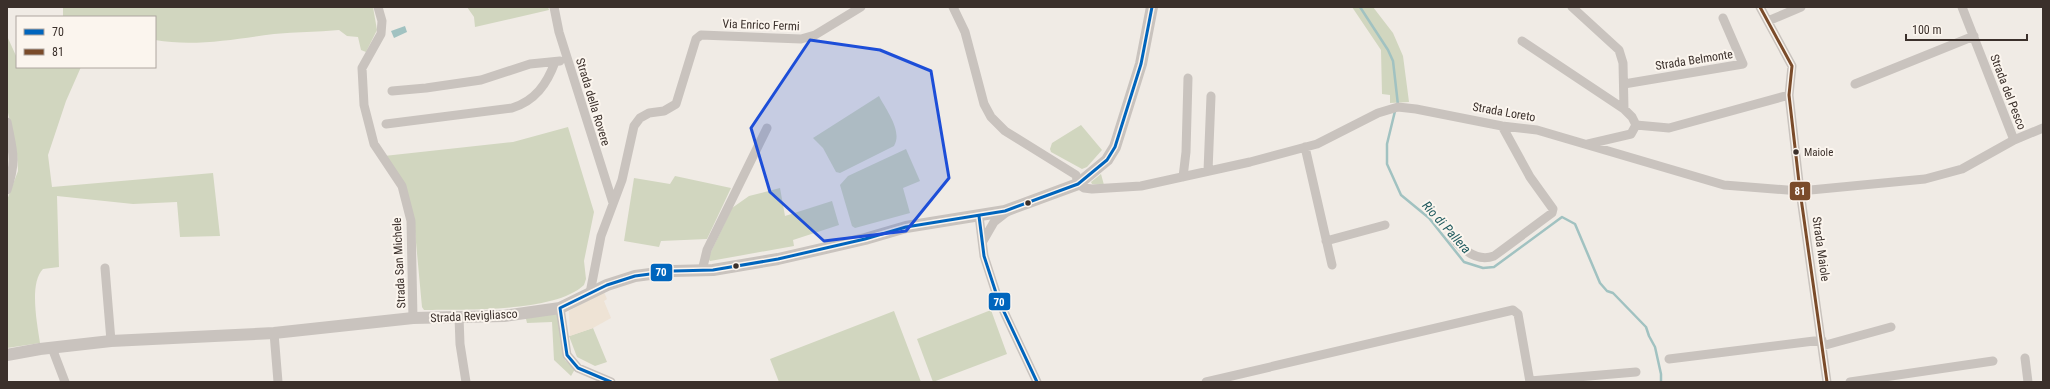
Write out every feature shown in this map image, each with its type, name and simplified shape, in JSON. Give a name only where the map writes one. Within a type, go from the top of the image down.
[{"type":"street","name":"Strada San Michele","points":[[378,7],[382,21],[381,34],[362,68],[364,105],[374,144],[402,186],[411,221],[413,318]]},
{"type":"street","name":"Strada della Rovere","points":[[554,7],[559,32],[612,203]]},
{"type":"street","name":"Via Enrico Fermi","points":[[701,35],[801,39],[815,35],[861,7]]},
{"type":"street","points":[[953,7],[965,32],[984,104],[991,117],[1005,131],[1076,175],[1078,184]]},
{"type":"street","name":"Strada Revigliasco","points":[[7,355],[110,341],[274,333],[413,318],[504,316],[560,308],[590,293],[635,276],[673,271],[702,271],[778,259],[906,228],[980,216],[1012,208],[1078,184],[1107,160],[1115,147],[1140,64],[1152,7]]},
{"type":"street","points":[[1572,7],[1620,50],[1623,63],[1624,109]]},
{"type":"street","name":"Strada Maiole","points":[[1760,7],[1792,66],[1789,95],[1800,191],[1827,382]]},
{"type":"street","points":[[1768,21],[1801,7]]},
{"type":"street","name":"Strada del Pesco","points":[[1962,7],[2014,140]]},
{"type":"street","name":"Strada Belmonte","points":[[1624,84],[1743,64],[1723,18]]},
{"type":"street","name":"Strada della Rovere","points":[[590,293],[601,236],[612,203],[622,180],[634,126],[640,118],[649,113],[664,111],[676,104],[692,46],[701,35]]},
{"type":"street","points":[[1855,84],[1974,36]]},
{"type":"street","points":[[1522,41],[1624,109],[1632,117],[1636,125]]},
{"type":"street","points":[[386,124],[522,105],[533,98],[550,76],[558,62],[530,64],[481,80],[392,91]]},
{"type":"street","points":[[1183,177],[1186,152],[1188,78]]},
{"type":"street","points":[[1636,125],[1669,128],[1789,95]]},
{"type":"street","points":[[1208,171],[1211,96]]},
{"type":"street","name":"Strada Loreto","points":[[1078,184],[1084,188],[1092,189],[1127,187],[1141,186],[1183,177],[1317,144],[1378,113],[1398,108],[1453,115],[1502,126],[1537,130],[1724,185],[1800,191],[1925,179],[1962,168],[2014,140],[2043,128]]},
{"type":"street","points":[[7,122],[14,159],[14,170],[7,190]]},
{"type":"street","points":[[1586,145],[1632,134],[1636,125]]},
{"type":"street","points":[[1453,238],[1469,252],[1480,258],[1488,258],[1494,256],[1552,213],[1552,209],[1517,155],[1502,126]]},
{"type":"street","points":[[702,271],[707,250],[768,128]]},
{"type":"street","points":[[1305,147],[1332,265]]},
{"type":"street","points":[[983,242],[987,232],[994,222],[1012,208]]},
{"type":"street","points":[[980,216],[986,264],[998,299],[1038,382]]},
{"type":"street","points":[[1326,241],[1384,225]]},
{"type":"street","points":[[105,268],[110,341]]},
{"type":"street","points":[[560,308],[567,355],[578,368],[611,382]]},
{"type":"street","points":[[1206,382],[1513,310],[1518,314],[1530,382],[1636,372]]},
{"type":"street","points":[[459,317],[466,382]]},
{"type":"street","points":[[1669,359],[1822,343],[1891,327]]},
{"type":"street","points":[[274,333],[278,382]]},
{"type":"street","points":[[52,348],[65,382]]},
{"type":"street","points":[[2025,358],[2028,382]]},
{"type":"street","points":[[1850,382],[1993,361]]},
{"type":"highlighted area","points":[[810,40],[880,50],[931,71],[949,178],[906,231],[824,241],[770,192],[751,128]]},
{"type":"green space","points":[[63,7],[373,7],[377,30],[366,52],[361,50],[358,37],[347,36],[339,30],[274,34],[214,42],[185,43],[156,40],[156,16],[63,16]]},
{"type":"green space","points":[[467,7],[548,7],[549,10],[475,27],[474,17]]},
{"type":"green space","points":[[1352,7],[1373,7],[1393,33],[1403,56],[1409,102],[1390,103],[1390,95],[1382,94],[1381,50]]},
{"type":"green space","points":[[7,36],[16,56],[16,68],[81,68],[66,101],[48,155],[52,187],[213,173],[220,236],[180,237],[177,202],[133,204],[57,196],[59,267],[43,269],[36,284],[35,304],[40,343],[7,348],[7,200],[18,171],[17,154],[7,108]]},
{"type":"green space","points":[[879,96],[895,127],[896,140],[894,146],[840,173],[836,172],[823,148],[813,138]]},
{"type":"green space","points":[[1081,125],[1102,150],[1087,167],[1082,169],[1051,152],[1050,149],[1052,143]]},
{"type":"green space","points":[[568,127],[594,212],[584,261],[586,279],[584,285],[570,294],[552,301],[531,305],[508,308],[424,310],[422,307],[414,221],[384,156],[513,142]]},
{"type":"green space","points":[[906,149],[920,181],[903,188],[910,213],[855,228],[852,226],[840,185],[848,176]]},
{"type":"green space","points":[[1101,174],[1104,185],[1092,184],[1091,182]]},
{"type":"green space","points":[[675,176],[731,188],[707,239],[661,241],[659,247],[624,241],[634,178],[670,184]]},
{"type":"green space","points":[[780,188],[785,216],[832,201],[839,225],[793,240],[794,246],[710,261],[708,258],[732,208],[749,196]]},
{"type":"green space","points":[[991,310],[1007,354],[933,382],[917,339]]},
{"type":"green space","points":[[894,311],[921,382],[779,382],[770,359]]},
{"type":"green space","points":[[557,312],[565,360],[575,369],[571,376],[554,360],[552,322],[527,323],[525,315]]},
{"type":"green space","points":[[593,328],[607,362],[595,366],[577,357],[569,336]]},
{"type":"shaded area","points":[[604,292],[607,299],[604,301],[611,318],[593,328],[570,336],[569,311]]},
{"type":"water","points":[[405,26],[407,32],[394,38],[391,31]]},
{"type":"waterway","name":"Rio di Pallera","points":[[1360,7],[1388,50],[1393,61],[1398,105]]},
{"type":"waterway","name":"Rio di Pallera","points":[[1395,111],[1387,144],[1387,164],[1401,195],[1429,218],[1464,262],[1483,268],[1494,267],[1562,217],[1575,224],[1600,283],[1607,291],[1613,293],[1646,327],[1655,347],[1661,374],[1661,382]]},
{"type":"transit line","name":"70","points":[[611,382],[578,368],[567,355],[560,308],[607,285],[635,276],[673,271],[713,270],[778,259],[865,239],[906,227],[1005,211],[1078,184],[1107,160],[1115,147],[1141,64],[1152,7]]},
{"type":"transit line","name":"81","points":[[1760,7],[1792,66],[1789,95],[1800,191],[1827,382]]},
{"type":"transit line","name":"70","points":[[979,216],[984,256],[998,299],[1037,382]]},
{"type":"place","name":"Maiole","points":[[1796,152]]}]
